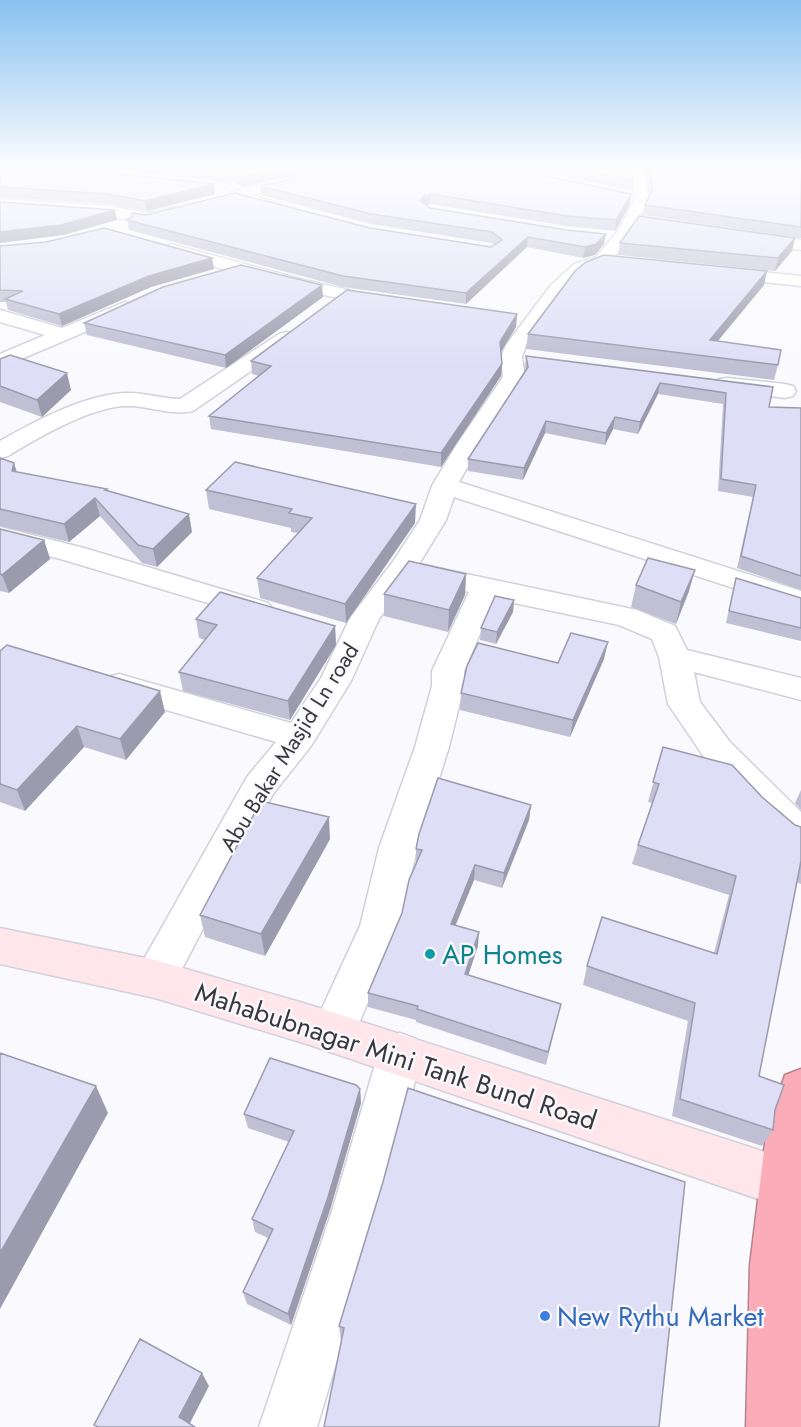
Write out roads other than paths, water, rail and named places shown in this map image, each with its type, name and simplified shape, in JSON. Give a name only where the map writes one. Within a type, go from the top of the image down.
[{"type":"highway","points":[[775,1427],[776,1265],[794,1186],[791,1127],[801,1090]]},
{"type":"street","name":"Abu Bakar Masjid Ln road","points":[[155,979],[260,786],[299,737],[335,681],[346,636],[365,618],[403,567],[433,520],[446,486],[467,447],[514,377],[522,357],[521,319],[567,276],[585,264],[620,234]]},
{"type":"street","points":[[736,236],[801,245]]},
{"type":"street","points":[[151,244],[343,294],[367,297]]},
{"type":"street","points":[[203,279],[242,269]]},
{"type":"street","points":[[705,271],[801,281]]},
{"type":"street","points":[[327,308],[343,294]]},
{"type":"street","points":[[0,362],[138,302]]},
{"type":"street","points":[[0,316],[65,335]]},
{"type":"street","points":[[0,451],[64,419],[118,400],[134,399],[174,407],[185,406],[252,363],[299,329]]},
{"type":"street","points":[[708,381],[785,391]]},
{"type":"street","points":[[446,486],[801,601]]},
{"type":"street","points":[[0,535],[74,554],[279,616]]},
{"type":"street","points":[[403,567],[485,588],[627,617],[664,633],[675,657],[684,704],[718,751],[769,806],[801,833]]},
{"type":"street","points":[[333,1032],[380,926],[398,848],[432,747],[448,686],[448,671],[485,588]]},
{"type":"street","points":[[675,657],[801,689]]},
{"type":"street","points":[[87,676],[299,737]]},
{"type":"street","name":"Mahabubnagar Mini Tank Bund Road","points":[[0,946],[155,979],[333,1032],[794,1186]]},
{"type":"street","points":[[288,1427],[354,1221],[400,1054]]},
{"type":"place","name":"AP Homes","points":[[430,954]]},
{"type":"place","name":"New Rythu Market","points":[[545,1316]]}]
